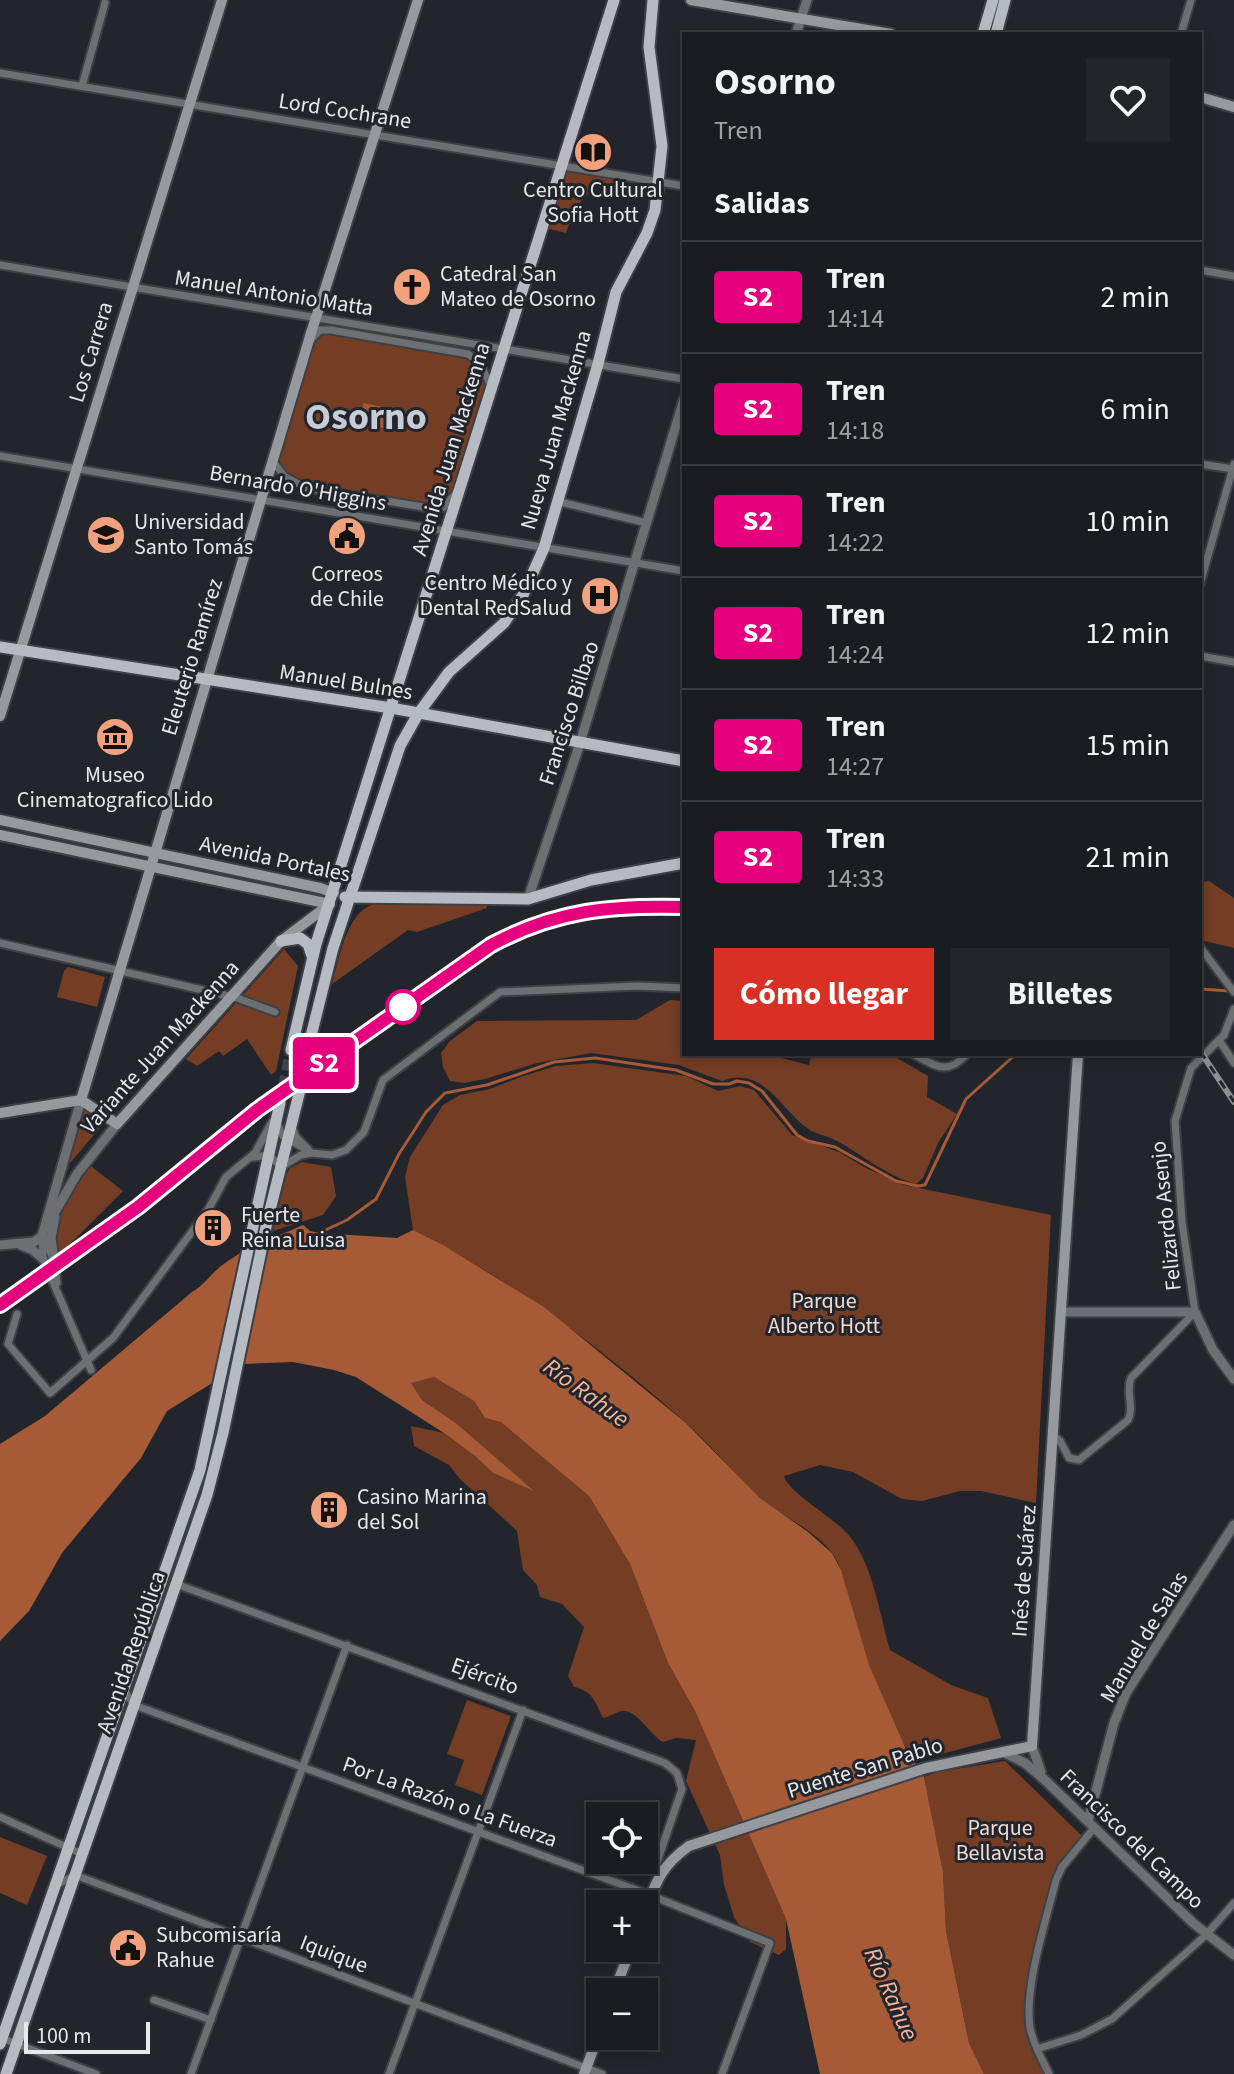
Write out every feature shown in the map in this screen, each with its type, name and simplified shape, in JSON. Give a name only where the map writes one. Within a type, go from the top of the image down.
[{"type":"main road","name":"Los Carrera","points":[[0,716],[222,0]]},
{"type":"main road","name":"Eleuterio Ramírez","points":[[81,1100],[308,342],[418,0]]},
{"type":"main road","name":"Avenida Juan Mackenna","points":[[291,1050],[312,956],[614,0]]},
{"type":"main road","name":"Nueva Juan Mackenna","points":[[544,548],[616,292],[647,233],[655,210],[662,146],[649,47],[653,0]]},
{"type":"main road","points":[[691,0],[880,32]]},
{"type":"main road","points":[[984,32],[993,0]]},
{"type":"main road","points":[[997,32],[1005,0]]},
{"type":"main road","points":[[1202,98],[1234,107]]},
{"type":"main road","points":[[310,1040],[324,978],[394,760],[418,714],[449,672],[504,623],[523,595],[544,548]]},
{"type":"main road","name":"Manuel Bulnes","points":[[0,647],[391,708],[682,761]]},
{"type":"main road","name":"Avenida Portales","points":[[0,820],[254,874],[332,899]]},
{"type":"main road","points":[[31,841],[34,828]]},
{"type":"main road","name":"Avenida Portales","points":[[0,835],[251,888],[332,899],[367,896],[528,899],[580,882],[682,863]]},
{"type":"main road","points":[[198,877],[201,863]]},
{"type":"main road","points":[[221,882],[224,868]]},
{"type":"main road","points":[[251,888],[254,874]]},
{"type":"main road","name":"Variante Juan Mackenna","points":[[117,1124],[281,941],[332,899]]},
{"type":"main road","points":[[281,941],[300,938],[308,944],[312,956]]},
{"type":"main road","name":"Inés de Suárez","points":[[1032,1746],[1078,1056]]},
{"type":"main road","points":[[281,1167],[300,1090]]},
{"type":"main road","points":[[0,1113],[81,1100],[117,1124]]},
{"type":"main road","points":[[269,1155],[279,1106]]},
{"type":"main road","name":"Avenida República","points":[[1,2040],[194,1492],[215,1412],[269,1155]]},
{"type":"main road","name":"Avenida República","points":[[6,2074],[210,1484],[281,1167]]},
{"type":"main road","name":"Puente San Pablo","points":[[658,1876],[681,1852],[711,1837],[926,1768],[1032,1746]]},
{"type":"main road","points":[[653,1890],[658,1876]]},
{"type":"main road","points":[[45,1914],[56,1926]]},
{"type":"main road","points":[[585,2071],[593,2050]]},
{"type":"street","points":[[797,32],[807,0]]},
{"type":"street","points":[[1182,32],[1191,0]]},
{"type":"street","points":[[82,86],[105,3]]},
{"type":"street","name":"Lord Cochrane","points":[[0,73],[682,186]]},
{"type":"street","name":"Manuel Antonio Matta","points":[[0,265],[682,379]]},
{"type":"street","points":[[1202,270],[1234,276]]},
{"type":"street","name":"Manuel Antonio Matta","points":[[308,342],[320,330],[331,330],[468,354],[478,361],[492,387]]},
{"type":"street","name":"Francisco Bilbao","points":[[528,899],[580,743],[682,406]]},
{"type":"street","name":"Bernardo O'Higgins","points":[[0,456],[682,571]]},
{"type":"street","name":"Bernardo O'Higgins","points":[[272,460],[284,476],[306,488],[427,508],[444,507],[460,489]]},
{"type":"street","points":[[1202,464],[1233,467],[1202,577]]},
{"type":"street","points":[[556,501],[647,523]]},
{"type":"street","points":[[1202,656],[1234,662]]},
{"type":"street","points":[[0,943],[230,997],[275,1012]]},
{"type":"street","points":[[1202,950],[1233,990]]},
{"type":"street","points":[[251,1158],[269,1155],[281,1167],[301,1155],[332,1155],[353,1145],[364,1132],[383,1080],[500,992],[637,986],[682,988]]},
{"type":"street","name":"Felizardo Asenjo","points":[[1234,1009],[1224,1035],[1191,1068],[1175,1128],[1182,1222],[1195,1312],[1213,1350],[1234,1379]]},
{"type":"street","points":[[1219,1040],[1234,1063]]},
{"type":"street","points":[[917,1056],[940,1067],[958,1064],[965,1056]]},
{"type":"street","name":"Eleuterio Ramírez","points":[[81,1100],[42,1236],[43,1259],[91,1370]]},
{"type":"street","points":[[279,1106],[278,1128],[287,1140],[312,1153]]},
{"type":"street","points":[[17,1314],[8,1344],[50,1393],[113,1338],[208,1210],[222,1183],[251,1158],[279,1106]]},
{"type":"street","points":[[292,1122],[296,1137],[312,1153]]},
{"type":"street","name":"Variante Juan Mackenna","points":[[42,1236],[89,1157],[117,1124]]},
{"type":"street","points":[[31,1243],[38,1233],[57,1168],[67,1152]]},
{"type":"street","points":[[54,1260],[52,1231],[62,1199]]},
{"type":"street","points":[[0,1245],[31,1243],[42,1236]]},
{"type":"street","name":"Eleuterio Ramírez","points":[[42,1236],[54,1260],[58,1291]]},
{"type":"street","points":[[14,1244],[27,1247],[43,1259]]},
{"type":"street","points":[[1063,1311],[1195,1312]]},
{"type":"street","points":[[1053,1435],[1069,1458],[1076,1460],[1128,1420],[1131,1411],[1127,1390],[1131,1378],[1195,1312]]},
{"type":"street","name":"Manuel de Salas","points":[[1091,1825],[1121,1703],[1234,1525]]},
{"type":"street","name":"Ejército","points":[[176,1584],[665,1763],[677,1773],[682,1789],[657,1862],[658,1876]]},
{"type":"street","points":[[191,2074],[347,1645]]},
{"type":"street","points":[[123,1689],[134,1705]]},
{"type":"street","name":"Por La Razón o La Fuerza","points":[[134,1705],[637,1890]]},
{"type":"street","points":[[389,2074],[523,1710]]},
{"type":"street","name":"Inés de Suárez","points":[[1032,1746],[1047,1782]]},
{"type":"street","name":"Francisco del Campo","points":[[1003,1752],[1025,1763],[1047,1782],[1206,1935],[1234,1955]]},
{"type":"street","points":[[0,1817],[82,1854]]},
{"type":"street","points":[[1049,2074],[1030,2029],[1035,1967],[1062,1867],[1091,1825]]},
{"type":"street","points":[[55,1886],[75,1875]]},
{"type":"street","name":"Iquique","points":[[75,1875],[415,2003],[585,2071],[602,2074]]},
{"type":"street","name":"Por La Razón o La Fuerza","points":[[658,1898],[770,1943],[722,2074]]},
{"type":"street","points":[[1037,2049],[1081,2035],[1112,2019],[1206,1935],[1234,1903]]},
{"type":"street","points":[[154,2000],[211,2020]]},
{"type":"street","points":[[1,2040],[96,2074]]},
{"type":"green space","points":[[562,166],[624,177],[608,191],[601,183],[580,202],[583,213],[573,224],[569,224],[566,233],[542,227]]},
{"type":"green space","points":[[321,333],[469,358],[488,385],[455,490],[427,504],[300,483],[280,466],[277,460],[311,341]]},
{"type":"green space","points":[[1209,881],[1234,898],[1234,948],[1202,940],[1202,883]]},
{"type":"green space","points":[[380,903],[487,905],[487,908],[417,932],[408,930],[332,984],[352,923],[369,906]]},
{"type":"green space","points":[[284,949],[298,966],[276,1071],[271,1075],[247,1039],[223,1056],[219,1051],[197,1066],[186,1059]]},
{"type":"green space","points":[[68,967],[105,977],[97,1007],[57,997]]},
{"type":"green space","points":[[670,1000],[682,1001],[682,1056],[774,1056],[809,1065],[811,1056],[893,1056],[928,1076],[927,1097],[957,1114],[938,1143],[923,1178],[916,1184],[884,1170],[835,1140],[812,1131],[772,1093],[750,1079],[722,1081],[679,1065],[591,1053],[537,1063],[464,1083],[450,1081],[443,1067],[441,1053],[450,1041],[477,1021],[636,1020]]},
{"type":"green space","name":"Parque Alberto Hott","points":[[593,1063],[686,1076],[718,1091],[740,1086],[754,1090],[792,1135],[839,1152],[904,1185],[1051,1215],[1036,1503],[981,1491],[960,1491],[922,1501],[902,1499],[853,1472],[820,1465],[784,1476],[794,1490],[844,1530],[859,1549],[890,1650],[951,1685],[988,1698],[1001,1738],[916,1761],[886,1709],[864,1649],[840,1567],[825,1545],[757,1495],[684,1421],[621,1367],[520,1293],[413,1230],[405,1177],[410,1157],[443,1105],[460,1095],[490,1089],[556,1066]]},
{"type":"green space","points":[[82,1106],[104,1116],[103,1124],[70,1163],[66,1161]]},
{"type":"green space","points":[[302,1162],[331,1167],[336,1196],[323,1215],[273,1231],[286,1175],[290,1168]]},
{"type":"green space","points":[[88,1164],[123,1191],[59,1255],[56,1242],[58,1218]]},
{"type":"green space","points":[[434,1376],[474,1401],[485,1418],[501,1421],[589,1496],[630,1564],[668,1663],[695,1711],[786,1919],[786,1949],[779,1955],[750,1942],[734,1917],[724,1885],[720,1855],[686,1781],[696,1740],[676,1738],[663,1742],[627,1711],[603,1718],[593,1698],[574,1687],[568,1676],[584,1627],[562,1604],[540,1597],[537,1585],[523,1570],[517,1531],[449,1465],[414,1446],[411,1426],[444,1433],[493,1473],[531,1489],[456,1423],[422,1400],[410,1383]]},
{"type":"green space","points":[[467,1700],[511,1716],[482,1795],[455,1785],[464,1760],[447,1754]]},
{"type":"green space","name":"Parque Bellavista","points":[[1005,1761],[1083,1837],[1053,1876],[1032,1964],[1029,2029],[1047,2074],[984,2074],[969,2043],[946,1931],[943,1872],[924,1777]]},
{"type":"green space","points":[[0,1837],[47,1856],[27,1905],[0,1893]]},
{"type":"water","points":[[363,403],[407,412],[403,432],[360,423]]},
{"type":"water","name":"Río Rahue","points":[[303,1225],[319,1233],[397,1238],[413,1230],[544,1307],[686,1423],[760,1498],[832,1553],[841,1570],[869,1665],[905,1747],[924,1777],[943,1872],[946,1931],[969,2043],[984,2074],[820,2074],[786,1919],[695,1711],[668,1663],[630,1564],[589,1496],[501,1422],[485,1418],[474,1401],[434,1377],[411,1383],[422,1400],[456,1423],[534,1491],[493,1473],[444,1433],[356,1377],[293,1362],[243,1364],[167,1411],[141,1458],[62,1553],[29,1611],[0,1641],[0,1444],[45,1416],[221,1266],[250,1248]]},
{"type":"waterway","points":[[1202,989],[1230,991]]},
{"type":"waterway","points":[[319,1233],[347,1220],[376,1199],[399,1154],[426,1112],[445,1093],[487,1085],[554,1062],[595,1058],[676,1070],[713,1084],[749,1083],[762,1091],[797,1135],[808,1141],[835,1147],[896,1181],[918,1186],[925,1185],[966,1099],[1014,1056]]},
{"type":"tunnel","points":[[300,1090],[310,1040]]},
{"type":"tunnel","points":[[280,1103],[291,1050]]},
{"type":"railway","points":[[0,1305],[138,1207],[257,1110],[491,945],[538,924],[585,912],[633,907],[682,907]]},
{"type":"railway","points":[[1202,1054],[1234,1102]]},
{"type":"train","name":"S2","points":[[0,1305],[138,1207],[257,1110],[491,945],[534,925],[580,912],[636,906],[682,907]]},
{"type":"place","name":"Centro Cultural Sofia Hott","points":[[593,152]]},
{"type":"place","name":"Catedral San Mateo de Osorno","points":[[412,287]]},
{"type":"place","name":"Universidad Santo Tomás","points":[[106,535]]},
{"type":"place","name":"Correos de Chile","points":[[347,536]]},
{"type":"place","name":"Centro Médico y Dental RedSalud","points":[[600,596]]},
{"type":"place","name":"Museo Cinematografico Lido","points":[[115,737]]},
{"type":"place","name":"Fuerte Reina Luisa","points":[[213,1228]]},
{"type":"place","name":"Casino Marina del Sol","points":[[329,1510]]},
{"type":"place","name":"Subcomisaría Rahue","points":[[128,1948]]},
{"type":"district","name":"Osorno","points":[[366,417]]}]
